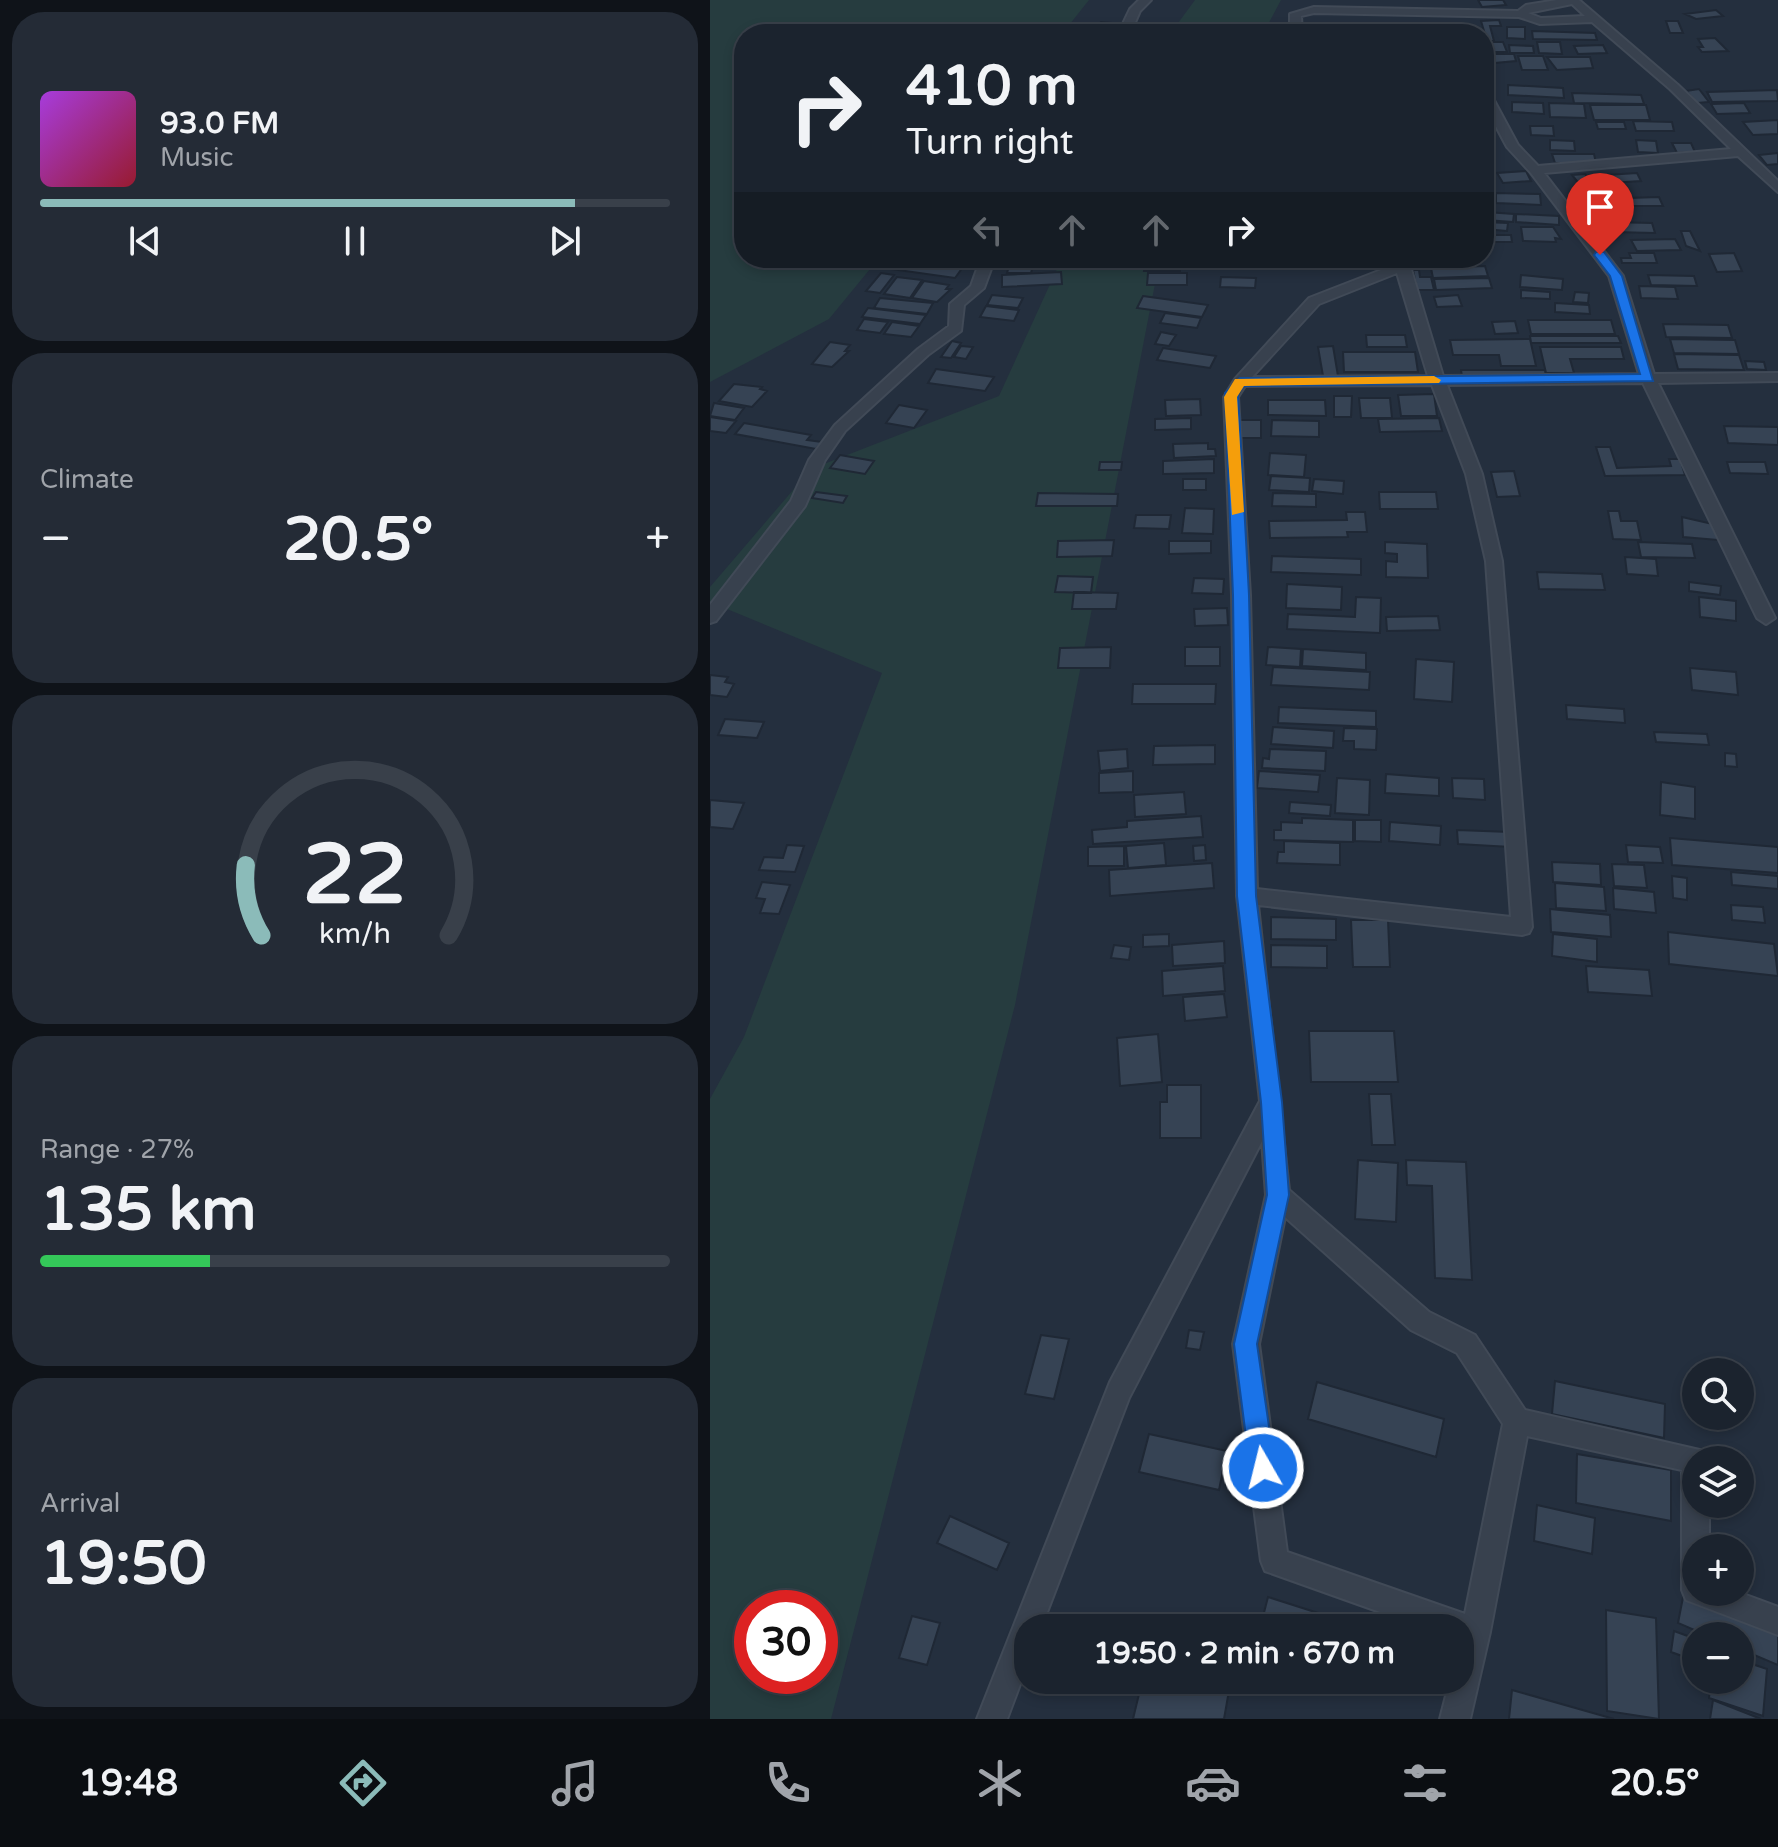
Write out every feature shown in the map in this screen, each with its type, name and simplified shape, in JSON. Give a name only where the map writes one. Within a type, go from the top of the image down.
[{"type":"street","points":[[1128,24],[1135,9],[1146,0]]},
{"type":"street","points":[[1520,14],[1530,7],[1573,0],[1674,87],[1778,188]]},
{"type":"street","points":[[1296,24],[1295,14],[1314,10],[1460,19],[1520,14],[1540,21],[1595,19]]},
{"type":"street","points":[[1494,112],[1513,147],[1535,170],[1616,276],[1648,378],[1766,618]]},
{"type":"street","points":[[1535,170],[1738,152]]},
{"type":"street","points":[[710,617],[799,502],[817,460],[840,428],[923,352],[956,328],[957,304],[977,288],[984,268]]},
{"type":"street","points":[[1388,268],[1314,301],[1240,382],[1231,397],[1241,595],[1247,896],[1271,1102],[1278,1195],[1246,1344],[1275,1561],[1476,1632]]},
{"type":"street","points":[[1247,896],[1522,927],[1494,561],[1474,474],[1438,380],[1403,268]]},
{"type":"street","points":[[1240,382],[1778,377]]},
{"type":"street","points":[[992,1719],[1119,1391],[1271,1102]]},
{"type":"street","points":[[1278,1195],[1420,1321],[1466,1344],[1517,1421],[1695,1460],[1697,1534]]},
{"type":"street","points":[[1455,1719],[1476,1632],[1517,1421]]},
{"type":"street","points":[[1738,1606],[1778,1621]]},
{"type":"green space","points":[[710,0],[1089,0],[1070,24],[734,24],[734,268],[871,268],[829,319],[710,382]]},
{"type":"green space","points":[[1195,0],[1281,0],[1268,24],[1177,24]]},
{"type":"green space","points":[[1057,268],[1158,268],[1015,1005],[838,1692],[838,1590],[734,1590],[734,1694],[837,1694],[831,1719],[710,1719],[710,1099],[744,1037],[882,673],[710,602],[710,587],[811,469],[999,396]]},
{"type":"building","points":[[1478,0],[1503,0],[1506,5],[1482,7]]},
{"type":"building","points":[[1716,10],[1723,16],[1696,19],[1685,14]]},
{"type":"building","points":[[1499,20],[1501,26],[1482,24],[1481,21]]},
{"type":"building","points":[[1666,21],[1678,21],[1683,33],[1670,33]]},
{"type":"building","points":[[1507,27],[1525,27],[1525,39],[1507,38]]},
{"type":"building","points":[[1532,31],[1595,33],[1597,40],[1533,39]]},
{"type":"building","points":[[1715,38],[1728,51],[1702,52],[1698,47],[1703,47],[1698,39]]},
{"type":"building","points":[[1494,42],[1503,42],[1507,52],[1494,52]]},
{"type":"building","points":[[1537,42],[1560,42],[1562,54],[1539,53]]},
{"type":"building","points":[[1509,45],[1533,46],[1534,53],[1510,53]]},
{"type":"building","points":[[1603,45],[1607,53],[1578,54],[1574,46]]},
{"type":"building","points":[[1494,54],[1514,54],[1516,61],[1494,63]]},
{"type":"building","points":[[1518,56],[1543,56],[1548,70],[1522,70]]},
{"type":"building","points":[[1547,57],[1590,57],[1593,68],[1557,70]]},
{"type":"building","points":[[1508,85],[1563,88],[1564,98],[1508,95]]},
{"type":"building","points":[[1699,89],[1709,102],[1697,103],[1686,91]]},
{"type":"building","points":[[1777,90],[1778,101],[1712,102],[1707,92]]},
{"type":"building","points":[[1572,93],[1641,95],[1644,104],[1574,103]]},
{"type":"building","points":[[1512,102],[1543,103],[1544,114],[1512,112]]},
{"type":"building","points":[[1549,103],[1584,104],[1586,118],[1550,117]]},
{"type":"building","points":[[1744,103],[1750,113],[1717,114],[1711,104]]},
{"type":"building","points":[[1590,105],[1646,105],[1650,120],[1594,120]]},
{"type":"building","points":[[1778,120],[1778,134],[1753,135],[1743,122]]},
{"type":"building","points":[[1633,121],[1672,122],[1674,131],[1636,131]]},
{"type":"building","points":[[1596,122],[1624,122],[1626,129],[1598,129]]},
{"type":"building","points":[[1530,126],[1553,126],[1554,136],[1531,135]]},
{"type":"building","points":[[1550,140],[1574,141],[1575,151],[1550,150]]},
{"type":"building","points":[[1636,140],[1656,141],[1658,153],[1638,152]]},
{"type":"building","points":[[1672,143],[1691,143],[1695,152],[1677,153]]},
{"type":"building","points":[[1778,153],[1778,164],[1767,165],[1759,155]]},
{"type":"building","points":[[1552,154],[1594,154],[1596,163],[1555,163]]},
{"type":"building","points":[[1526,171],[1531,181],[1503,183],[1497,173]]},
{"type":"building","points":[[1637,173],[1641,181],[1610,183],[1606,175]]},
{"type":"building","points":[[1585,174],[1598,189],[1585,191],[1572,175]]},
{"type":"building","points":[[1600,192],[1611,208],[1596,210],[1585,194]]},
{"type":"building","points":[[1496,193],[1540,194],[1541,205],[1496,203]]},
{"type":"building","points":[[1659,197],[1663,206],[1633,206],[1628,198]]},
{"type":"building","points":[[1494,213],[1514,214],[1513,222],[1494,221]]},
{"type":"building","points":[[1516,214],[1559,216],[1559,225],[1516,222]]},
{"type":"building","points":[[1494,222],[1508,223],[1507,231],[1494,230]]},
{"type":"building","points":[[1609,222],[1652,223],[1655,233],[1611,232]]},
{"type":"building","points":[[1521,227],[1553,227],[1561,239],[1555,238],[1556,242],[1523,241]]},
{"type":"building","points":[[1681,231],[1690,231],[1700,251],[1686,246]]},
{"type":"building","points":[[1494,235],[1511,235],[1512,242],[1494,242]]},
{"type":"building","points":[[1675,239],[1681,250],[1637,251],[1631,240]]},
{"type":"building","points":[[1629,253],[1654,253],[1657,263],[1622,263],[1621,258],[1631,258]]},
{"type":"building","points":[[1734,253],[1742,271],[1717,272],[1709,254]]},
{"type":"building","points":[[892,268],[962,268],[955,278]]},
{"type":"building","points":[[1008,268],[1032,268],[1031,273],[1007,273]]},
{"type":"building","points":[[1144,268],[1180,268],[1180,271],[1144,271]]},
{"type":"building","points":[[1431,268],[1486,268],[1488,276],[1433,278]]},
{"type":"building","points":[[1413,270],[1419,270],[1420,277],[1431,277],[1434,290],[1417,290]]},
{"type":"building","points":[[1061,272],[1062,284],[1002,287],[1002,275]]},
{"type":"building","points":[[881,273],[894,275],[880,293],[866,291]]},
{"type":"building","points":[[1148,273],[1187,273],[1187,285],[1147,285]]},
{"type":"building","points":[[1521,275],[1563,279],[1562,290],[1520,287]]},
{"type":"building","points":[[1648,275],[1694,276],[1697,286],[1651,285]]},
{"type":"building","points":[[897,277],[922,280],[910,298],[884,294]]},
{"type":"building","points":[[1221,277],[1256,278],[1255,288],[1220,287]]},
{"type":"building","points":[[1489,278],[1492,288],[1436,290],[1434,279]]},
{"type":"building","points":[[924,281],[949,285],[946,289],[951,289],[937,302],[912,298]]},
{"type":"building","points":[[1639,286],[1675,287],[1678,299],[1641,298]]},
{"type":"building","points":[[1521,290],[1550,292],[1550,299],[1521,298]]},
{"type":"building","points":[[1575,292],[1589,293],[1588,303],[1573,302]]},
{"type":"building","points":[[992,295],[1023,298],[1018,308],[987,305]]},
{"type":"building","points":[[1458,295],[1462,306],[1437,307],[1434,297]]},
{"type":"building","points":[[1143,296],[1208,305],[1202,317],[1137,308]]},
{"type":"building","points":[[880,298],[933,303],[927,314],[874,308]]},
{"type":"building","points":[[1555,303],[1589,305],[1590,314],[1555,312]]},
{"type":"building","points":[[986,306],[1019,310],[1014,321],[980,317]]},
{"type":"building","points":[[868,308],[926,315],[920,324],[862,317]]},
{"type":"building","points":[[1165,313],[1201,318],[1197,328],[1160,323]]},
{"type":"building","points":[[864,319],[888,322],[880,333],[857,330]]},
{"type":"building","points":[[1528,320],[1611,320],[1615,334],[1531,334]]},
{"type":"building","points":[[1515,321],[1518,333],[1495,334],[1492,322]]},
{"type":"building","points":[[892,322],[919,326],[911,337],[884,334]]},
{"type":"building","points":[[1663,324],[1728,325],[1732,338],[1666,337]]},
{"type":"building","points":[[1161,332],[1176,335],[1169,346],[1155,344]]},
{"type":"building","points":[[1366,335],[1405,335],[1407,347],[1367,347]]},
{"type":"building","points":[[1530,336],[1618,336],[1621,343],[1531,343]]},
{"type":"building","points":[[1530,339],[1536,366],[1501,366],[1499,355],[1453,355],[1450,340]]},
{"type":"building","points":[[1670,339],[1735,340],[1739,354],[1674,353]]},
{"type":"building","points":[[952,341],[961,343],[951,358],[941,357]]},
{"type":"building","points":[[830,342],[850,345],[845,351],[849,351],[832,367],[812,364]]},
{"type":"building","points":[[961,346],[973,347],[966,359],[954,357]]},
{"type":"building","points":[[1333,346],[1338,376],[1323,376],[1318,347]]},
{"type":"building","points":[[1540,347],[1621,347],[1624,359],[1570,359],[1574,373],[1546,373]]},
{"type":"building","points":[[1163,348],[1216,356],[1210,368],[1157,360]]},
{"type":"building","points":[[1343,352],[1415,352],[1418,372],[1344,372]]},
{"type":"building","points":[[1674,354],[1739,355],[1744,370],[1678,369]]},
{"type":"building","points":[[1745,361],[1764,362],[1766,370],[1747,369]]},
{"type":"building","points":[[936,369],[994,377],[985,391],[928,383]]},
{"type":"building","points":[[1461,370],[1545,370],[1546,377],[1462,377]]},
{"type":"building","points":[[734,384],[762,387],[760,389],[767,391],[752,407],[719,401]]},
{"type":"building","points":[[1434,394],[1437,416],[1401,416],[1398,395]]},
{"type":"building","points":[[1334,396],[1352,396],[1351,417],[1334,417]]},
{"type":"building","points":[[1359,398],[1390,398],[1392,418],[1361,418]]},
{"type":"building","points":[[1200,399],[1201,415],[1166,416],[1165,400]]},
{"type":"building","points":[[1268,400],[1325,400],[1326,416],[1268,415]]},
{"type":"building","points":[[714,403],[744,408],[735,420],[710,416]]},
{"type":"building","points":[[899,405],[927,410],[914,428],[886,423]]},
{"type":"building","points":[[710,417],[736,421],[726,433],[710,431]]},
{"type":"building","points":[[1191,418],[1191,429],[1155,430],[1155,419]]},
{"type":"building","points":[[1439,418],[1442,431],[1380,432],[1378,419]]},
{"type":"building","points":[[1237,420],[1261,420],[1261,438],[1236,438]]},
{"type":"building","points":[[1272,420],[1319,421],[1319,437],[1271,436]]},
{"type":"building","points":[[744,423],[811,435],[807,440],[822,442],[816,449],[735,434]]},
{"type":"building","points":[[1724,426],[1778,427],[1778,445],[1728,443]]},
{"type":"building","points":[[1208,443],[1208,449],[1215,449],[1216,456],[1174,458],[1173,444]]},
{"type":"building","points":[[1596,447],[1610,447],[1617,468],[1671,466],[1669,459],[1680,459],[1685,475],[1605,476]]},
{"type":"building","points":[[1270,453],[1306,455],[1304,477],[1268,475]]},
{"type":"building","points":[[840,455],[874,461],[865,474],[830,468]]},
{"type":"building","points":[[1214,459],[1214,473],[1163,474],[1163,461]]},
{"type":"building","points":[[1100,462],[1122,462],[1121,470],[1099,470]]},
{"type":"building","points":[[1727,462],[1765,462],[1768,474],[1730,473]]},
{"type":"building","points":[[1514,471],[1520,496],[1497,497],[1491,472]]},
{"type":"building","points":[[1271,476],[1310,478],[1309,492],[1269,490]]},
{"type":"building","points":[[1183,479],[1206,479],[1206,490],[1183,490]]},
{"type":"building","points":[[1314,479],[1344,481],[1343,494],[1312,491]]},
{"type":"building","points":[[816,492],[847,496],[843,503],[812,498]]},
{"type":"building","points":[[1379,492],[1436,492],[1438,509],[1380,509]]},
{"type":"building","points":[[1038,493],[1118,494],[1117,506],[1036,506]]},
{"type":"building","points":[[1273,493],[1316,494],[1316,507],[1272,506]]},
{"type":"building","points":[[1185,508],[1214,509],[1213,534],[1182,533]]},
{"type":"building","points":[[1608,511],[1619,511],[1621,521],[1637,521],[1641,540],[1613,539]]},
{"type":"building","points":[[1346,512],[1365,512],[1367,532],[1347,532],[1348,537],[1270,538],[1269,521],[1347,520]]},
{"type":"building","points":[[1136,515],[1171,515],[1169,529],[1134,528]]},
{"type":"building","points":[[1682,517],[1717,525],[1718,540],[1683,537]]},
{"type":"building","points":[[1114,540],[1112,556],[1057,557],[1058,541]]},
{"type":"building","points":[[1169,541],[1211,541],[1211,553],[1169,554]]},
{"type":"building","points":[[1385,542],[1427,544],[1428,578],[1386,577],[1386,561],[1397,562],[1397,554],[1385,553]]},
{"type":"building","points":[[1638,542],[1692,544],[1695,558],[1641,557]]},
{"type":"building","points":[[1272,556],[1361,559],[1361,575],[1271,572]]},
{"type":"building","points":[[1625,557],[1656,559],[1658,576],[1627,574]]},
{"type":"building","points":[[1537,572],[1602,574],[1605,590],[1539,589]]},
{"type":"building","points":[[1058,576],[1093,577],[1091,593],[1055,592]]},
{"type":"building","points":[[1194,578],[1224,579],[1223,594],[1192,593]]},
{"type":"building","points":[[1689,582],[1721,586],[1720,595],[1689,591]]},
{"type":"building","points":[[1287,584],[1342,587],[1341,610],[1286,608]]},
{"type":"building","points":[[1074,592],[1118,593],[1116,609],[1072,609]]},
{"type":"building","points":[[1356,597],[1381,598],[1380,633],[1287,629],[1288,614],[1355,617]]},
{"type":"building","points":[[1699,597],[1736,601],[1736,621],[1700,617]]},
{"type":"building","points":[[1227,608],[1228,625],[1195,626],[1194,609]]},
{"type":"building","points":[[1438,616],[1440,630],[1387,631],[1386,617]]},
{"type":"building","points":[[1111,647],[1110,668],[1058,668],[1060,648]]},
{"type":"building","points":[[1185,647],[1220,647],[1220,666],[1185,666]]},
{"type":"building","points":[[1268,647],[1301,649],[1300,667],[1266,665]]},
{"type":"building","points":[[1303,649],[1366,653],[1366,670],[1302,666]]},
{"type":"building","points":[[1416,659],[1454,662],[1452,702],[1414,699]]},
{"type":"building","points":[[1273,667],[1370,672],[1369,690],[1271,685]]},
{"type":"building","points":[[1690,668],[1736,672],[1738,695],[1692,690]]},
{"type":"building","points":[[710,675],[728,677],[725,682],[734,684],[727,697],[710,695]]},
{"type":"building","points":[[1133,684],[1216,684],[1215,704],[1132,704]]},
{"type":"building","points":[[1566,705],[1624,709],[1625,723],[1567,719]]},
{"type":"building","points":[[1279,707],[1376,711],[1376,727],[1278,723]]},
{"type":"building","points":[[725,719],[764,722],[757,738],[718,735]]},
{"type":"building","points":[[1273,727],[1334,731],[1333,748],[1271,744]]},
{"type":"building","points":[[1344,728],[1377,729],[1376,750],[1354,749],[1354,741],[1343,741]]},
{"type":"building","points":[[1654,732],[1707,734],[1709,745],[1656,742]]},
{"type":"building","points":[[1215,745],[1215,764],[1153,765],[1154,746]]},
{"type":"building","points":[[1127,749],[1128,768],[1100,771],[1098,751]]},
{"type":"building","points":[[1270,749],[1326,751],[1325,771],[1262,768],[1263,758],[1269,759]]},
{"type":"building","points":[[1725,753],[1736,754],[1737,767],[1725,766]]},
{"type":"building","points":[[1133,771],[1133,792],[1099,793],[1099,773]]},
{"type":"building","points":[[1259,771],[1320,775],[1318,792],[1257,788]]},
{"type":"building","points":[[1386,774],[1439,778],[1439,796],[1385,793]]},
{"type":"building","points":[[1337,778],[1370,780],[1369,815],[1335,813]]},
{"type":"building","points":[[1452,778],[1484,779],[1485,800],[1453,798]]},
{"type":"building","points":[[1661,782],[1695,787],[1695,819],[1660,815]]},
{"type":"building","points":[[1184,792],[1186,814],[1135,817],[1134,795]]},
{"type":"building","points":[[710,800],[744,803],[733,829],[710,827]]},
{"type":"building","points":[[1290,802],[1331,805],[1330,816],[1289,813]]},
{"type":"building","points":[[1201,816],[1203,837],[1093,844],[1092,830],[1127,827],[1127,821]]},
{"type":"building","points":[[1302,818],[1353,820],[1353,842],[1274,840],[1274,830],[1281,830],[1281,822],[1302,823]]},
{"type":"building","points":[[1355,820],[1381,820],[1381,842],[1355,841]]},
{"type":"building","points":[[1390,822],[1441,826],[1440,845],[1389,841]]},
{"type":"building","points":[[1457,830],[1510,832],[1511,847],[1458,844]]},
{"type":"building","points":[[1670,838],[1778,847],[1778,873],[1672,865]]},
{"type":"building","points":[[1284,841],[1340,843],[1340,865],[1277,863],[1278,852],[1284,852]]},
{"type":"building","points":[[1164,843],[1166,865],[1128,868],[1126,846]]},
{"type":"building","points":[[787,845],[804,846],[795,872],[759,870],[764,857],[783,858]]},
{"type":"building","points":[[1205,845],[1206,860],[1194,861],[1193,846]]},
{"type":"building","points":[[1626,845],[1660,847],[1663,863],[1628,862]]},
{"type":"building","points":[[1124,846],[1124,866],[1088,866],[1088,847]]},
{"type":"building","points":[[1552,862],[1600,864],[1601,885],[1553,882]]},
{"type":"building","points":[[1212,863],[1214,888],[1110,896],[1109,870]]},
{"type":"building","points":[[1612,864],[1644,865],[1647,888],[1614,886]]},
{"type":"building","points":[[1731,872],[1778,876],[1778,889],[1732,885]]},
{"type":"building","points":[[1672,876],[1687,878],[1687,900],[1673,898]]},
{"type":"building","points":[[762,882],[790,885],[779,914],[760,913],[765,899],[756,898]]},
{"type":"building","points":[[1555,883],[1604,887],[1606,911],[1556,908]]},
{"type":"building","points":[[1613,888],[1654,892],[1656,913],[1614,909]]},
{"type":"building","points":[[1731,905],[1763,907],[1765,923],[1732,920]]},
{"type":"building","points":[[1550,909],[1610,915],[1611,937],[1551,932]]},
{"type":"building","points":[[1271,917],[1336,919],[1336,940],[1271,939]]},
{"type":"building","points":[[1351,920],[1388,920],[1390,967],[1353,967]]},
{"type":"building","points":[[1668,932],[1774,944],[1778,976],[1669,964]]},
{"type":"building","points":[[1169,934],[1169,946],[1143,947],[1143,935]]},
{"type":"building","points":[[1553,934],[1597,939],[1597,962],[1552,956]]},
{"type":"building","points":[[1224,941],[1225,963],[1173,966],[1172,945]]},
{"type":"building","points":[[1114,945],[1131,947],[1129,960],[1111,958]]},
{"type":"building","points":[[1271,945],[1327,946],[1327,968],[1271,967]]},
{"type":"building","points":[[1223,966],[1225,991],[1163,996],[1162,971]]},
{"type":"building","points":[[1586,966],[1649,970],[1652,996],[1588,992]]},
{"type":"building","points":[[1224,994],[1227,1017],[1185,1021],[1183,997]]},
{"type":"building","points":[[1309,1031],[1394,1031],[1398,1082],[1311,1082]]},
{"type":"building","points":[[1158,1034],[1162,1082],[1120,1086],[1117,1038]]},
{"type":"building","points":[[1167,1085],[1201,1085],[1201,1138],[1160,1138],[1160,1102],[1167,1102]]},
{"type":"building","points":[[1369,1094],[1391,1094],[1395,1145],[1372,1145]]},
{"type":"building","points":[[1358,1160],[1398,1163],[1396,1222],[1355,1219]]},
{"type":"building","points":[[1406,1160],[1466,1162],[1472,1280],[1435,1278],[1432,1186],[1407,1185]]},
{"type":"building","points":[[1189,1330],[1204,1332],[1200,1350],[1186,1348]]},
{"type":"building","points":[[1041,1335],[1069,1339],[1054,1399],[1025,1394]]},
{"type":"building","points":[[1555,1381],[1665,1404],[1664,1438],[1552,1414]]},
{"type":"building","points":[[1317,1382],[1444,1419],[1436,1457],[1308,1419]]},
{"type":"building","points":[[1149,1434],[1227,1451],[1219,1490],[1139,1472]]},
{"type":"building","points":[[1577,1454],[1671,1470],[1671,1521],[1576,1503]]},
{"type":"building","points":[[1537,1505],[1595,1518],[1592,1554],[1534,1541]]},
{"type":"building","points":[[950,1516],[1009,1543],[997,1570],[937,1543]]},
{"type":"building","points":[[1268,1597],[1321,1614],[1264,1614]]},
{"type":"building","points":[[1682,1602],[1682,1606],[1718,1606],[1778,1631],[1778,1665],[1754,1655],[1754,1622],[1678,1623]]},
{"type":"building","points":[[1606,1610],[1656,1618],[1659,1719],[1607,1711]]},
{"type":"building","points":[[912,1616],[940,1623],[927,1665],[899,1658]]},
{"type":"building","points":[[1674,1631],[1682,1634],[1682,1656],[1671,1652]]},
{"type":"building","points":[[1754,1665],[1767,1669],[1763,1716],[1709,1698],[1709,1694],[1754,1694]]},
{"type":"building","points":[[1512,1690],[1614,1719],[1509,1719]]},
{"type":"building","points":[[1139,1694],[1228,1694],[1224,1719],[1133,1719]]},
{"type":"building","points":[[1713,1700],[1761,1719],[1710,1719]]},
{"type":"slow traffic","points":[[1237,512],[1231,397],[1240,382],[1434,380]]},
{"type":"route","points":[[1263,1468],[1246,1344],[1278,1195],[1271,1102],[1247,896],[1241,595],[1232,393],[1240,382],[1648,378],[1616,276],[1600,255]]}]
